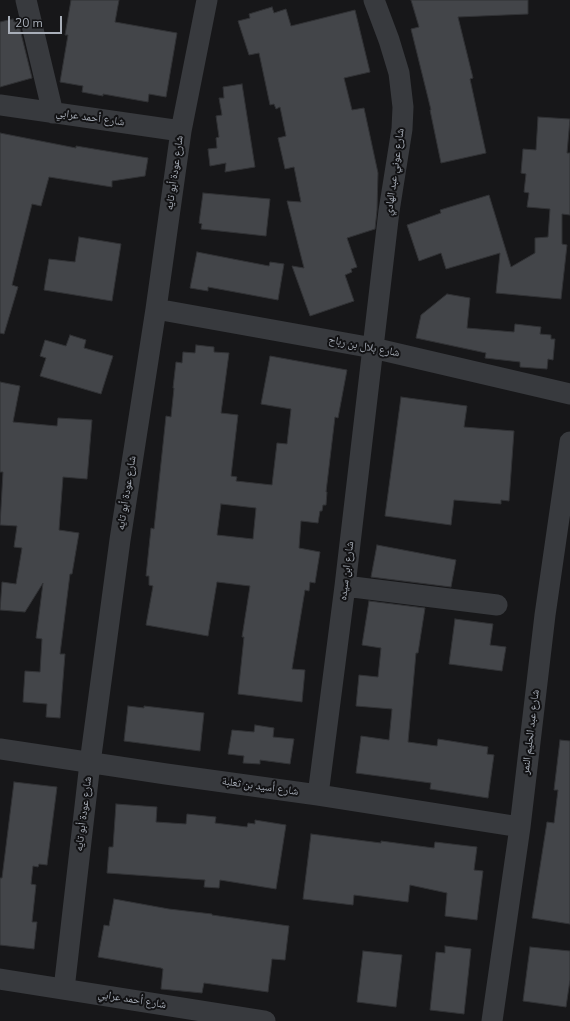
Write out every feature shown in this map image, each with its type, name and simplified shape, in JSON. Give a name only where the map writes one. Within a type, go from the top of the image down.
[{"type":"street","points":[[26,0],[53,113]]},
{"type":"street","name":"شارع عودة أبو تايه","points":[[64,989],[90,763],[120,540],[156,309],[181,131],[207,0]]},
{"type":"street","name":"شارع عوني عبد الهادي","points":[[373,348],[389,211],[402,129],[399,73],[389,40],[374,0]]},
{"type":"street","name":"شارع أحمد عرابي","points":[[0,105],[181,131]]},
{"type":"street","name":"شارع بلال بن رباح","points":[[156,309],[373,348],[570,394]]},
{"type":"street","name":"شارع ابن سيده","points":[[318,795],[345,586],[373,348]]},
{"type":"street","name":"شارع عبد الحليم النمر","points":[[492,1021],[520,827],[546,615],[570,442]]},
{"type":"street","points":[[345,586],[497,605]]},
{"type":"street","name":"شارع أسيد بن ثعلبة","points":[[0,749],[318,795],[520,827]]},
{"type":"street","name":"شارع أحمد عرابي","points":[[0,979],[64,989],[179,1014],[265,1021]]},
{"type":"building","points":[[71,0],[119,0],[115,22],[177,33],[166,97],[149,94],[148,102],[103,94],[103,96],[82,92],[83,86],[60,82],[68,35],[65,35]]},
{"type":"building","points":[[411,0],[528,0],[528,14],[458,17],[473,78],[470,79],[486,153],[441,163],[431,110],[411,29],[419,27]]},
{"type":"building","points":[[272,7],[274,13],[286,9],[291,26],[355,10],[370,72],[344,78],[352,110],[364,108],[378,173],[375,229],[347,238],[357,267],[351,269],[352,272],[345,275],[354,301],[310,316],[292,266],[304,268],[287,201],[301,202],[294,167],[285,169],[278,138],[286,136],[280,107],[276,109],[274,104],[270,105],[259,53],[249,55],[238,21],[250,18],[249,14]]},
{"type":"building","points":[[13,19],[14,22],[18,21],[32,78],[0,87],[0,22]]},
{"type":"building","points":[[242,84],[255,167],[225,172],[226,163],[210,166],[208,149],[217,148],[216,138],[219,137],[216,116],[222,115],[219,98],[224,98],[223,87]]},
{"type":"building","points":[[538,117],[570,119],[567,153],[570,153],[570,215],[562,214],[562,244],[567,245],[561,299],[496,293],[500,253],[446,269],[441,253],[419,261],[407,225],[441,213],[440,210],[489,195],[511,267],[535,253],[535,238],[548,237],[550,209],[527,207],[529,193],[524,192],[526,174],[521,173],[523,149],[536,150]]},
{"type":"building","points":[[0,133],[76,148],[76,146],[148,158],[145,176],[112,181],[112,187],[49,177],[41,206],[32,204],[12,285],[18,287],[4,334],[0,333]]},
{"type":"building","points":[[203,193],[270,199],[266,236],[201,229],[202,224],[199,223]]},
{"type":"building","points":[[79,237],[121,244],[112,301],[44,290],[49,259],[75,262]]},
{"type":"building","points":[[197,252],[269,266],[270,262],[284,264],[278,300],[208,287],[208,291],[190,288]]},
{"type":"building","points":[[447,294],[470,298],[467,328],[514,332],[515,324],[541,327],[540,334],[551,335],[551,339],[555,339],[553,360],[548,359],[547,369],[520,367],[520,362],[485,358],[486,353],[416,338],[421,315]]},
{"type":"building","points":[[70,335],[86,340],[84,348],[113,356],[101,394],[40,376],[46,358],[40,356],[45,340],[66,346]]},
{"type":"building","points":[[196,345],[214,347],[214,352],[229,353],[221,413],[238,415],[231,476],[237,477],[236,481],[272,485],[277,443],[287,444],[291,409],[261,404],[270,356],[347,370],[338,418],[335,417],[326,492],[326,505],[323,505],[322,511],[320,511],[318,523],[301,521],[299,548],[320,552],[315,583],[310,582],[309,591],[305,590],[292,669],[305,670],[302,702],[238,694],[244,637],[242,637],[250,586],[217,582],[208,636],[146,625],[153,586],[149,585],[149,576],[146,576],[151,528],[154,529],[166,416],[171,417],[176,362],[182,363],[183,352],[195,353]],"holes":[[[221,504],[256,508],[253,539],[217,535]]]},
{"type":"building","points":[[0,382],[20,386],[13,422],[57,426],[58,418],[92,420],[87,479],[63,477],[59,530],[79,533],[72,574],[70,574],[60,654],[65,654],[60,718],[46,717],[47,704],[23,702],[25,671],[40,672],[42,639],[36,638],[43,583],[25,612],[0,610],[2,582],[16,584],[22,548],[14,547],[17,526],[0,525],[3,472],[0,472]]},
{"type":"building","points":[[401,397],[467,406],[464,427],[514,431],[509,501],[501,500],[501,504],[454,500],[451,525],[385,516]]},
{"type":"building","points":[[377,545],[456,560],[451,587],[371,577]]},
{"type":"building","points":[[369,601],[425,608],[418,653],[416,653],[408,742],[437,746],[438,739],[488,747],[487,754],[494,755],[488,798],[430,789],[431,783],[356,773],[361,736],[389,740],[392,709],[356,706],[359,675],[378,677],[381,648],[362,645]]},
{"type":"building","points":[[455,619],[493,624],[490,645],[506,647],[502,671],[449,664]]},
{"type":"building","points":[[128,706],[144,708],[144,706],[204,713],[200,751],[124,741]]},
{"type":"building","points":[[255,725],[274,728],[273,737],[294,739],[290,764],[260,760],[260,764],[243,763],[244,756],[228,754],[232,730],[254,732]]},
{"type":"building","points":[[560,740],[570,741],[570,924],[532,918],[547,822],[554,823],[558,790],[554,790]]},
{"type":"building","points":[[14,782],[57,787],[47,865],[39,864],[38,867],[33,866],[31,884],[36,885],[32,922],[37,922],[34,949],[0,945],[0,878],[2,878]]},
{"type":"building","points":[[116,804],[157,807],[156,822],[186,824],[187,814],[216,817],[215,823],[247,827],[248,823],[255,824],[255,820],[286,825],[276,889],[220,880],[219,888],[204,887],[205,880],[107,873],[109,847],[113,847]]},
{"type":"building","points":[[311,834],[434,848],[435,842],[477,847],[474,870],[483,871],[477,920],[445,916],[447,893],[410,885],[408,902],[354,895],[353,905],[303,899]]},
{"type":"building","points":[[114,899],[169,909],[289,926],[285,960],[272,959],[268,992],[204,983],[202,993],[161,989],[163,969],[98,957],[104,925],[109,926]]},
{"type":"building","points":[[445,946],[471,949],[464,1014],[430,1010],[436,952],[445,953]]},
{"type":"building","points":[[530,947],[570,951],[570,980],[566,1007],[523,1001]]},
{"type":"building","points":[[363,951],[402,955],[396,1007],[357,1002]]}]
